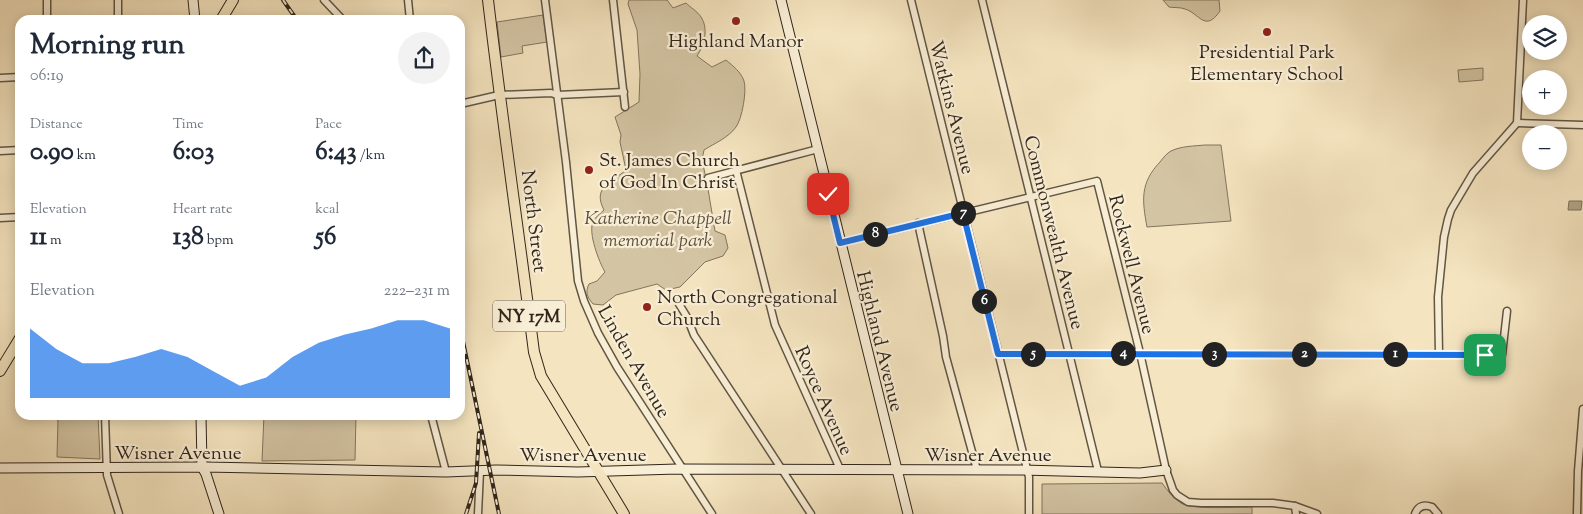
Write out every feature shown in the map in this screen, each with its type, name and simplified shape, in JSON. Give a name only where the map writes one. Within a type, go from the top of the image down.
[{"type":"main road","points":[[224,15],[233,0]]},
{"type":"main road","name":"North Street","points":[[488,0],[535,357],[541,376],[624,514]]},
{"type":"main road","points":[[0,371],[3,357],[15,344]]},
{"type":"street","points":[[47,0],[47,15]]},
{"type":"street","points":[[118,0],[118,15]]},
{"type":"street","points":[[193,0],[194,15]]},
{"type":"street","points":[[324,0],[338,15]]},
{"type":"street","points":[[408,0],[410,15]]},
{"type":"street","name":"Linden Avenue","points":[[545,0],[558,95],[578,280],[584,301],[598,333],[617,367],[712,514]]},
{"type":"street","points":[[613,0],[625,107]]},
{"type":"street","name":"Highland Avenue","points":[[781,0],[908,514]]},
{"type":"street","name":"Watkins Avenue","points":[[911,0],[1029,477],[1029,514]]},
{"type":"street","name":"Commonwealth Avenue","points":[[982,0],[1098,471]]},
{"type":"street","points":[[1439,354],[1438,297],[1444,238],[1448,219],[1451,210],[1473,173],[1517,122],[1523,0]]},
{"type":"street","points":[[0,78],[15,77]]},
{"type":"street","points":[[465,103],[499,95],[624,92]]},
{"type":"street","points":[[1517,122],[1583,125]]},
{"type":"street","points":[[708,178],[818,149]]},
{"type":"street","points":[[0,151],[15,150]]},
{"type":"street","name":"Royce Avenue","points":[[736,170],[775,325],[840,469]]},
{"type":"street","name":"Rockwell Avenue","points":[[1030,197],[1097,181],[1140,353],[1166,470],[1173,490],[1177,495],[1188,502],[1273,503],[1295,506],[1317,514]]},
{"type":"street","points":[[840,243],[1030,197]]},
{"type":"street","points":[[0,218],[15,217]]},
{"type":"street","points":[[918,223],[946,356],[977,470]]},
{"type":"street","points":[[679,304],[694,334],[811,514]]},
{"type":"street","points":[[998,354],[1502,355],[1506,311]]},
{"type":"street","points":[[1577,514],[1583,409]]},
{"type":"street","points":[[105,420],[106,468],[119,514]]},
{"type":"street","points":[[201,420],[202,468],[207,476],[219,514]]},
{"type":"street","points":[[432,420],[446,472]]},
{"type":"street","name":"Wisner Avenue","points":[[0,468],[202,468],[446,472],[840,469],[1140,473],[1166,470]]},
{"type":"street","points":[[478,514],[480,471]]},
{"type":"street","points":[[1414,514],[1418,508],[1424,505],[1432,506],[1438,514]]},
{"type":"street","points":[[1295,506],[1296,514]]},
{"type":"green space","name":"Katherine Chappell memorial park","points":[[629,0],[667,0],[673,8],[686,3],[700,15],[705,27],[702,47],[697,56],[712,67],[726,60],[743,78],[745,86],[742,112],[736,127],[721,140],[704,150],[702,160],[715,231],[725,235],[728,248],[723,256],[705,262],[680,287],[666,290],[657,284],[616,295],[603,305],[593,304],[587,294],[589,284],[597,281],[605,272],[597,255],[593,240],[593,222],[604,210],[600,196],[605,186],[626,170],[620,142],[621,135],[615,117],[639,102],[640,74],[637,30],[628,4]]},
{"type":"green space","points":[[1163,0],[1219,0],[1220,11],[1210,21],[1206,21],[1185,9],[1169,7]]},
{"type":"green space","points":[[543,15],[547,42],[522,46],[523,53],[501,57],[497,22]]},
{"type":"green space","points":[[1483,68],[1483,80],[1459,82],[1458,70]]},
{"type":"green space","points":[[1221,145],[1231,221],[1147,227],[1144,192],[1153,170],[1165,156],[1175,149]]},
{"type":"green space","points":[[58,420],[98,420],[100,459],[57,457]]},
{"type":"green space","points":[[264,420],[356,420],[355,460],[262,461]]},
{"type":"green space","points":[[1162,483],[1175,499],[1186,505],[1226,508],[1252,507],[1252,514],[1042,514],[1042,484]]},
{"type":"shaded area","points":[[1569,201],[1582,201],[1581,210],[1568,210]]},
{"type":"railway","points":[[283,0],[294,15]]},
{"type":"railway","points":[[465,351],[499,514]]},
{"type":"railway","points":[[466,514],[476,483],[479,433]]},
{"type":"place","name":"Highland Manor","points":[[736,21]]},
{"type":"place","name":"Presidential Park Elementary School","points":[[1267,32]]},
{"type":"place","name":"St. James Church of God In Christ","points":[[589,170]]},
{"type":"place","name":"North Congregational Church","points":[[647,307]]},
{"type":"route","points":[[828,194],[840,243],[963,213],[998,354],[1485,355]]}]
